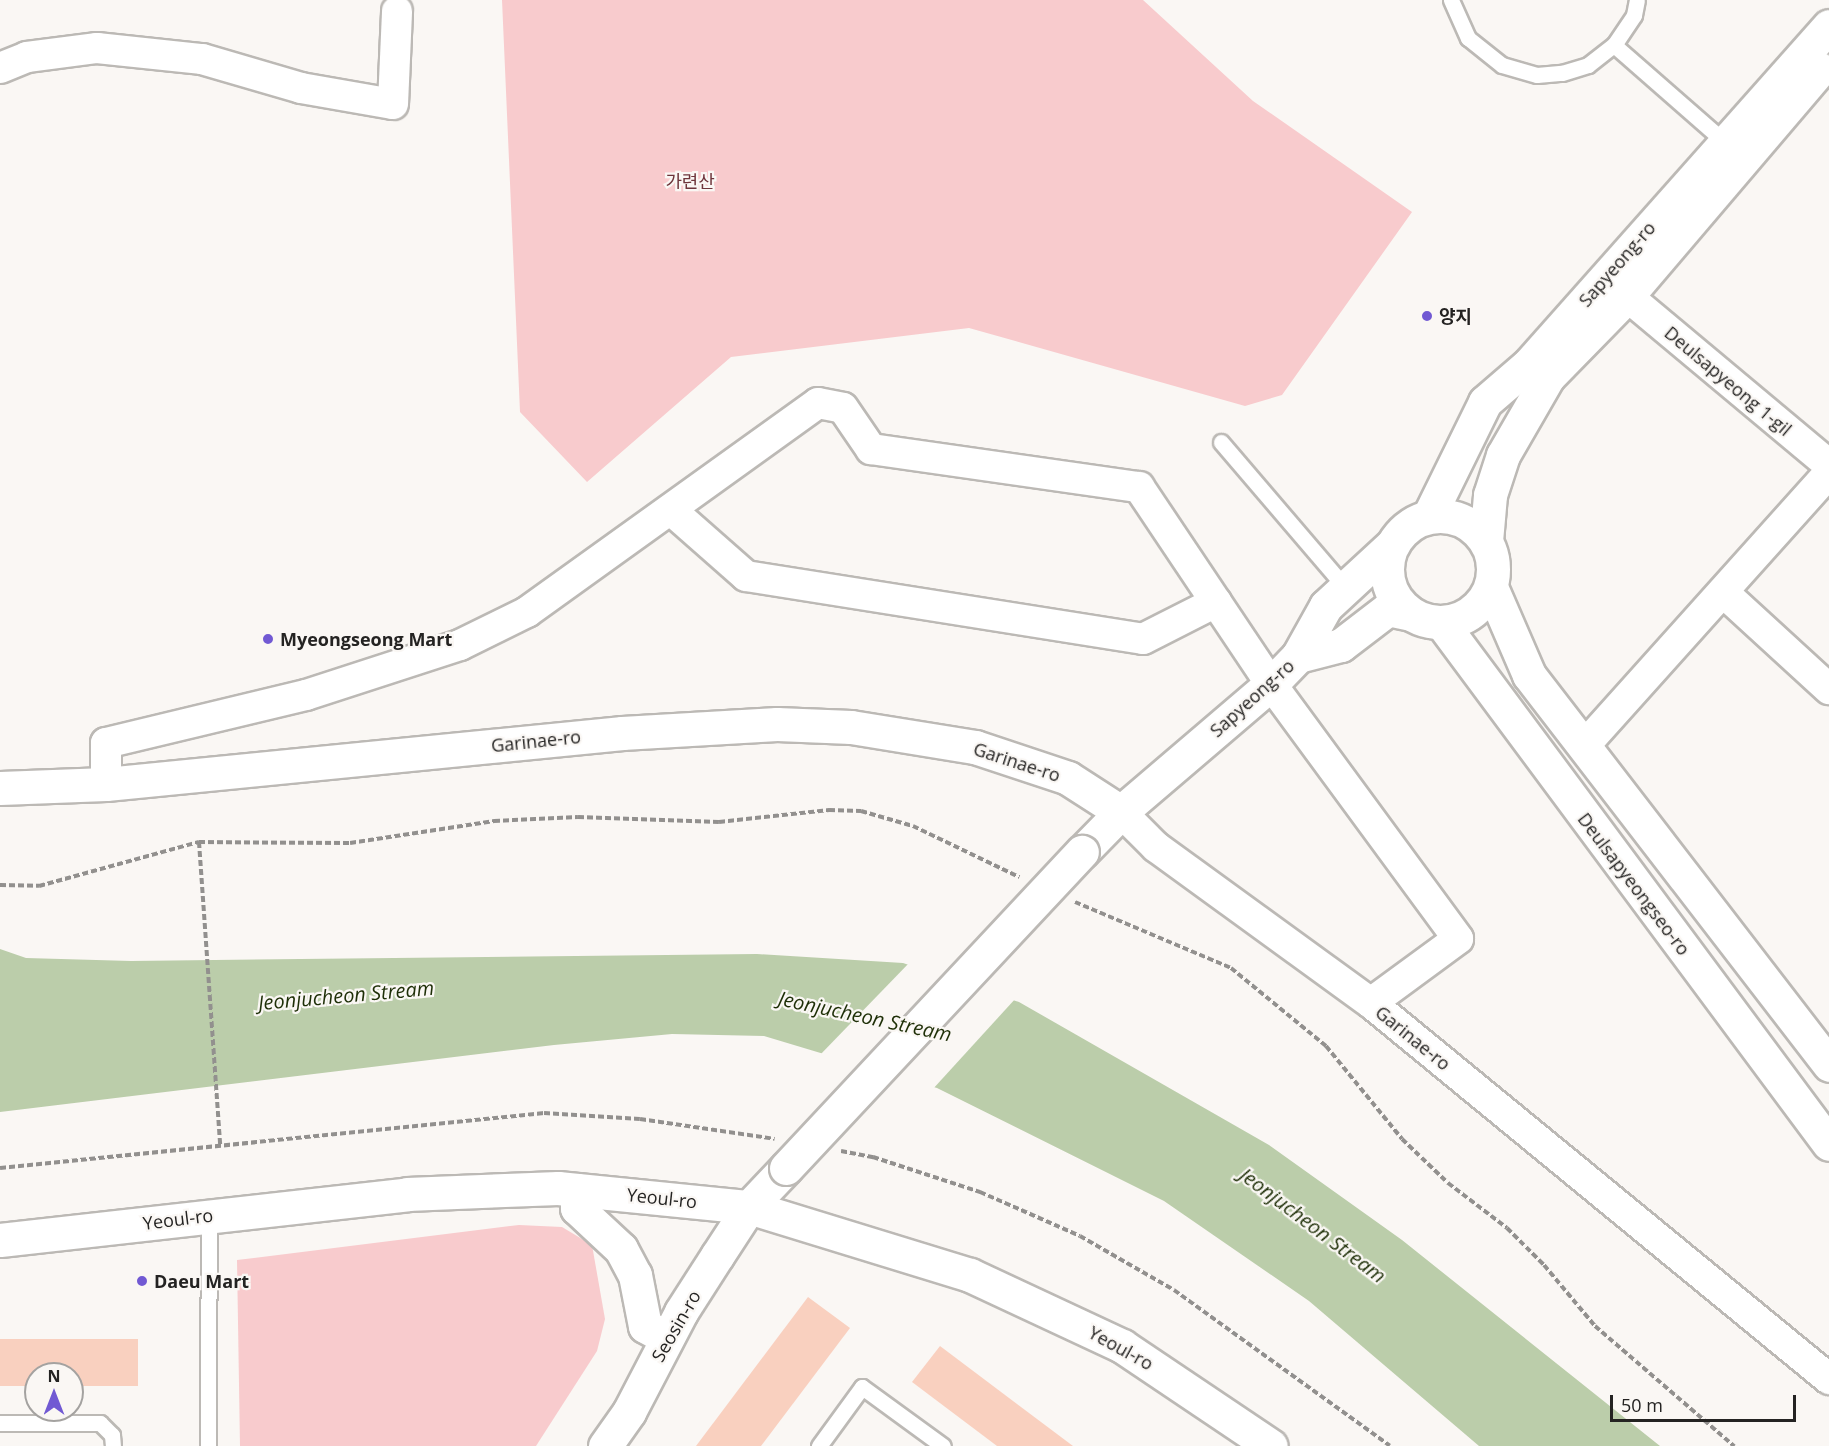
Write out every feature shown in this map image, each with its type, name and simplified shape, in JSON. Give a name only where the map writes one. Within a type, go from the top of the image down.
[{"type":"street","points":[[0,68],[27,57],[97,48],[202,59],[301,88],[393,104],[398,11]]},
{"type":"street","name":"Sapyeong-ro","points":[[1585,745],[1529,675],[1491,587],[1493,563],[1486,541],[1490,495],[1503,455],[1548,377],[1627,296],[1829,26]]},
{"type":"street","name":"Sapyeong-ro","points":[[1082,852],[1121,812],[1270,684],[1298,656],[1326,606],[1392,545],[1407,527],[1429,516],[1485,402],[1528,365],[1736,150],[1829,58]]},
{"type":"street","name":"Deulsapyeong 1-gil","points":[[1627,296],[1829,465]]},
{"type":"street","points":[[106,784],[106,743],[306,695],[460,645],[527,612],[818,404],[843,408],[871,449],[1139,487],[1270,684],[1458,939],[1371,1003]]},
{"type":"street","points":[[1829,472],[1585,745],[1829,1065]]},
{"type":"street","points":[[671,510],[746,576],[1143,639],[1216,602]]},
{"type":"street","points":[[1429,516],[1461,519],[1486,541]]},
{"type":"street","points":[[1392,545],[1387,560],[1391,591],[1426,618]]},
{"type":"street","points":[[1298,656],[1341,645],[1388,609],[1426,618],[1472,612],[1491,587]]},
{"type":"street","points":[[1723,592],[1829,690]]},
{"type":"street","name":"Deulsapyeongseo-ro","points":[[1426,618],[1829,1144]]},
{"type":"street","name":"Garinae-ro","points":[[0,788],[106,784],[622,733],[777,724],[851,727],[975,747],[1068,778],[1121,812],[1156,847],[1371,1003],[1829,1379]]},
{"type":"street","name":"Seosin-ro","points":[[605,1446],[629,1412],[667,1338],[749,1207],[1082,852]]},
{"type":"street","points":[[577,1190],[577,1208],[621,1249],[635,1275],[645,1326],[667,1338]]},
{"type":"street","name":"Yeoul-ro","points":[[0,1240],[407,1194],[577,1190],[749,1207],[970,1275],[1122,1346],[1271,1446]]},
{"type":"lane","points":[[1451,0],[1468,38],[1502,65],[1537,75],[1562,73],[1588,64],[1614,45],[1634,15],[1637,0]]},
{"type":"lane","points":[[1614,45],[1736,150]]},
{"type":"lane","points":[[1221,442],[1345,587]]},
{"type":"lane","points":[[208,1446],[209,1216]]},
{"type":"lane","points":[[819,1446],[862,1387],[943,1446]]},
{"type":"lane","points":[[0,1423],[100,1423],[112,1435],[113,1446]]},
{"type":"path","points":[[199,842],[210,962],[220,1144]]},
{"type":"green space","name":"가련산","points":[[502,0],[1143,0],[1253,101],[1412,212],[1282,395],[1245,406],[969,328],[731,357],[587,482],[520,412]]},
{"type":"green space","points":[[519,1225],[562,1227],[592,1245],[605,1319],[597,1351],[536,1446],[240,1446],[237,1260]]},
{"type":"water","name":"Jeonjucheon Stream","points":[[0,949],[26,958],[131,961],[757,954],[903,963],[1019,1002],[1269,1145],[1402,1240],[1660,1446],[1479,1446],[1309,1301],[1164,1201],[937,1088],[764,1036],[672,1034],[554,1045],[0,1112]]},
{"type":"pier","points":[[910,962],[1016,998],[932,1090],[819,1056]]},
{"type":"building","points":[[808,1297],[850,1328],[761,1446],[696,1446]]},
{"type":"building","points":[[0,1339],[138,1339],[138,1386],[84,1386],[84,1362],[24,1362],[24,1386],[0,1386]]},
{"type":"building","points":[[940,1346],[1073,1446],[997,1446],[912,1382]]},
{"type":"place","name":"양지","points":[[1427,316]]},
{"type":"place","name":"Myeongseong Mart","points":[[268,639]]},
{"type":"place","name":"Daeu Mart","points":[[142,1281]]}]
